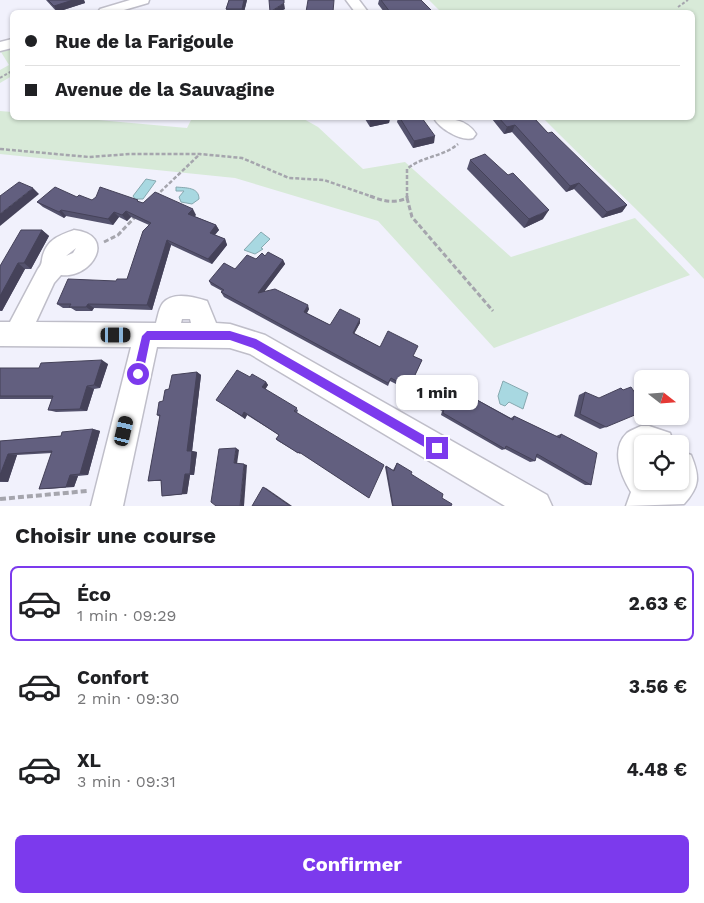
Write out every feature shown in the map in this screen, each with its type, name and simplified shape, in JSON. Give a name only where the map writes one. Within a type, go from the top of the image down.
[{"type":"street","points":[[115,4],[143,0]]},
{"type":"street","points":[[445,120],[467,134]]},
{"type":"street","points":[[8,334],[46,276],[57,264],[54,262],[53,255],[57,248],[65,242],[74,239],[82,240],[87,244],[88,250]]},
{"type":"street","points":[[8,334],[208,335],[230,336],[256,344],[536,506]]},
{"type":"street","points":[[109,497],[156,336]]},
{"type":"street","points":[[634,447],[632,462],[634,466]]},
{"type":"street","points":[[651,490],[666,494],[673,493],[676,490]]},
{"type":"path","points":[[678,7],[688,0]]},
{"type":"path","points":[[467,134],[452,150],[414,161],[407,169],[406,198],[412,216],[425,234],[493,311]]},
{"type":"path","points":[[0,149],[89,157],[130,154],[200,154],[242,158],[289,178],[324,180],[381,200],[398,202],[406,198]]},
{"type":"path","points":[[152,201],[200,154]]},
{"type":"path","points":[[88,250],[118,235],[138,214]]},
{"type":"path","points":[[0,499],[109,497]]},
{"type":"green space","points":[[429,0],[704,0],[704,279],[545,120],[695,120],[695,10],[439,10]]},
{"type":"green space","points":[[10,50],[10,77],[0,83],[0,70],[9,65],[1,52]]},
{"type":"green space","points":[[0,111],[10,112],[10,120],[98,120],[187,128],[191,120],[306,120],[318,127],[363,169],[405,162],[511,257],[635,218],[690,275],[494,348],[378,221],[235,178],[0,154]]},
{"type":"water","points":[[146,179],[156,181],[143,199],[135,199],[133,196]]},
{"type":"water","points":[[176,187],[194,190],[197,192],[199,199],[192,204],[181,202],[179,197],[184,191],[176,191]]},
{"type":"water","points":[[261,232],[270,239],[261,248],[263,249],[255,254],[244,250]]},
{"type":"water","points":[[503,381],[528,393],[523,409],[509,402],[505,406],[500,404],[498,396]]},
{"type":"building","points":[[48,0],[73,0],[54,6]]},
{"type":"building","points":[[229,0],[244,0],[242,9],[226,9]]},
{"type":"building","points":[[269,0],[284,0],[284,3],[270,10]]},
{"type":"building","points":[[308,0],[334,0],[333,10],[306,10]]},
{"type":"building","points":[[381,0],[421,0],[431,10],[388,10]]},
{"type":"building","points":[[401,120],[423,120],[435,136],[414,141]]},
{"type":"building","points":[[501,120],[536,120],[548,133],[552,132],[627,205],[607,212],[579,183],[570,186],[515,125],[507,127]]},
{"type":"building","points":[[485,154],[508,175],[513,173],[549,210],[529,219],[470,160]]},
{"type":"building","points":[[19,182],[33,188],[0,214],[0,196]]},
{"type":"building","points":[[55,187],[77,197],[79,195],[92,200],[96,197],[100,187],[143,203],[155,192],[193,209],[188,214],[216,225],[210,233],[225,239],[208,259],[167,240],[147,305],[88,304],[86,307],[69,307],[71,304],[57,304],[68,279],[116,281],[117,279],[127,279],[143,231],[151,223],[126,211],[122,215],[114,212],[108,219],[61,210],[59,212],[37,202]]},
{"type":"building","points":[[21,230],[42,230],[24,263],[18,263],[0,296],[0,266]]},
{"type":"building","points":[[268,252],[283,260],[258,293],[275,289],[308,305],[304,312],[330,325],[340,309],[360,319],[353,333],[380,347],[388,331],[418,346],[413,356],[422,360],[409,388],[391,378],[388,383],[221,292],[224,290],[209,281],[224,263],[235,269],[247,255],[256,259],[262,253],[265,256]]},
{"type":"building","points":[[102,360],[94,385],[87,386],[80,409],[48,410],[53,396],[0,396],[0,368],[39,368],[41,363]]},
{"type":"building","points":[[237,370],[250,377],[252,374],[266,382],[262,387],[297,408],[294,411],[384,465],[369,498],[276,439],[279,435],[244,412],[242,416],[216,400]]},
{"type":"building","points":[[197,372],[187,451],[192,451],[190,474],[185,474],[182,494],[162,496],[161,480],[148,481],[160,415],[157,415],[159,402],[163,401],[165,390],[169,389],[172,375]]},
{"type":"building","points":[[441,380],[513,420],[514,416],[560,438],[561,434],[597,453],[591,485],[537,454],[535,461],[506,446],[505,449],[443,413],[444,409],[432,402]]},
{"type":"building","points":[[631,387],[634,391],[634,415],[606,427],[580,414],[585,392],[599,398],[621,388],[623,390]]},
{"type":"building","points":[[93,429],[80,474],[70,475],[66,487],[39,489],[52,451],[8,454],[0,475],[0,441],[61,436],[62,432]]},
{"type":"building","points":[[236,448],[234,463],[244,464],[240,506],[216,506],[211,502],[219,449]]},
{"type":"building","points":[[397,463],[443,494],[442,498],[452,504],[451,506],[393,506],[386,466],[394,471]]},
{"type":"building","points":[[263,487],[290,506],[252,506]]},
{"type":"route","points":[[138,374],[147,336],[230,336],[256,344],[437,448]]}]
